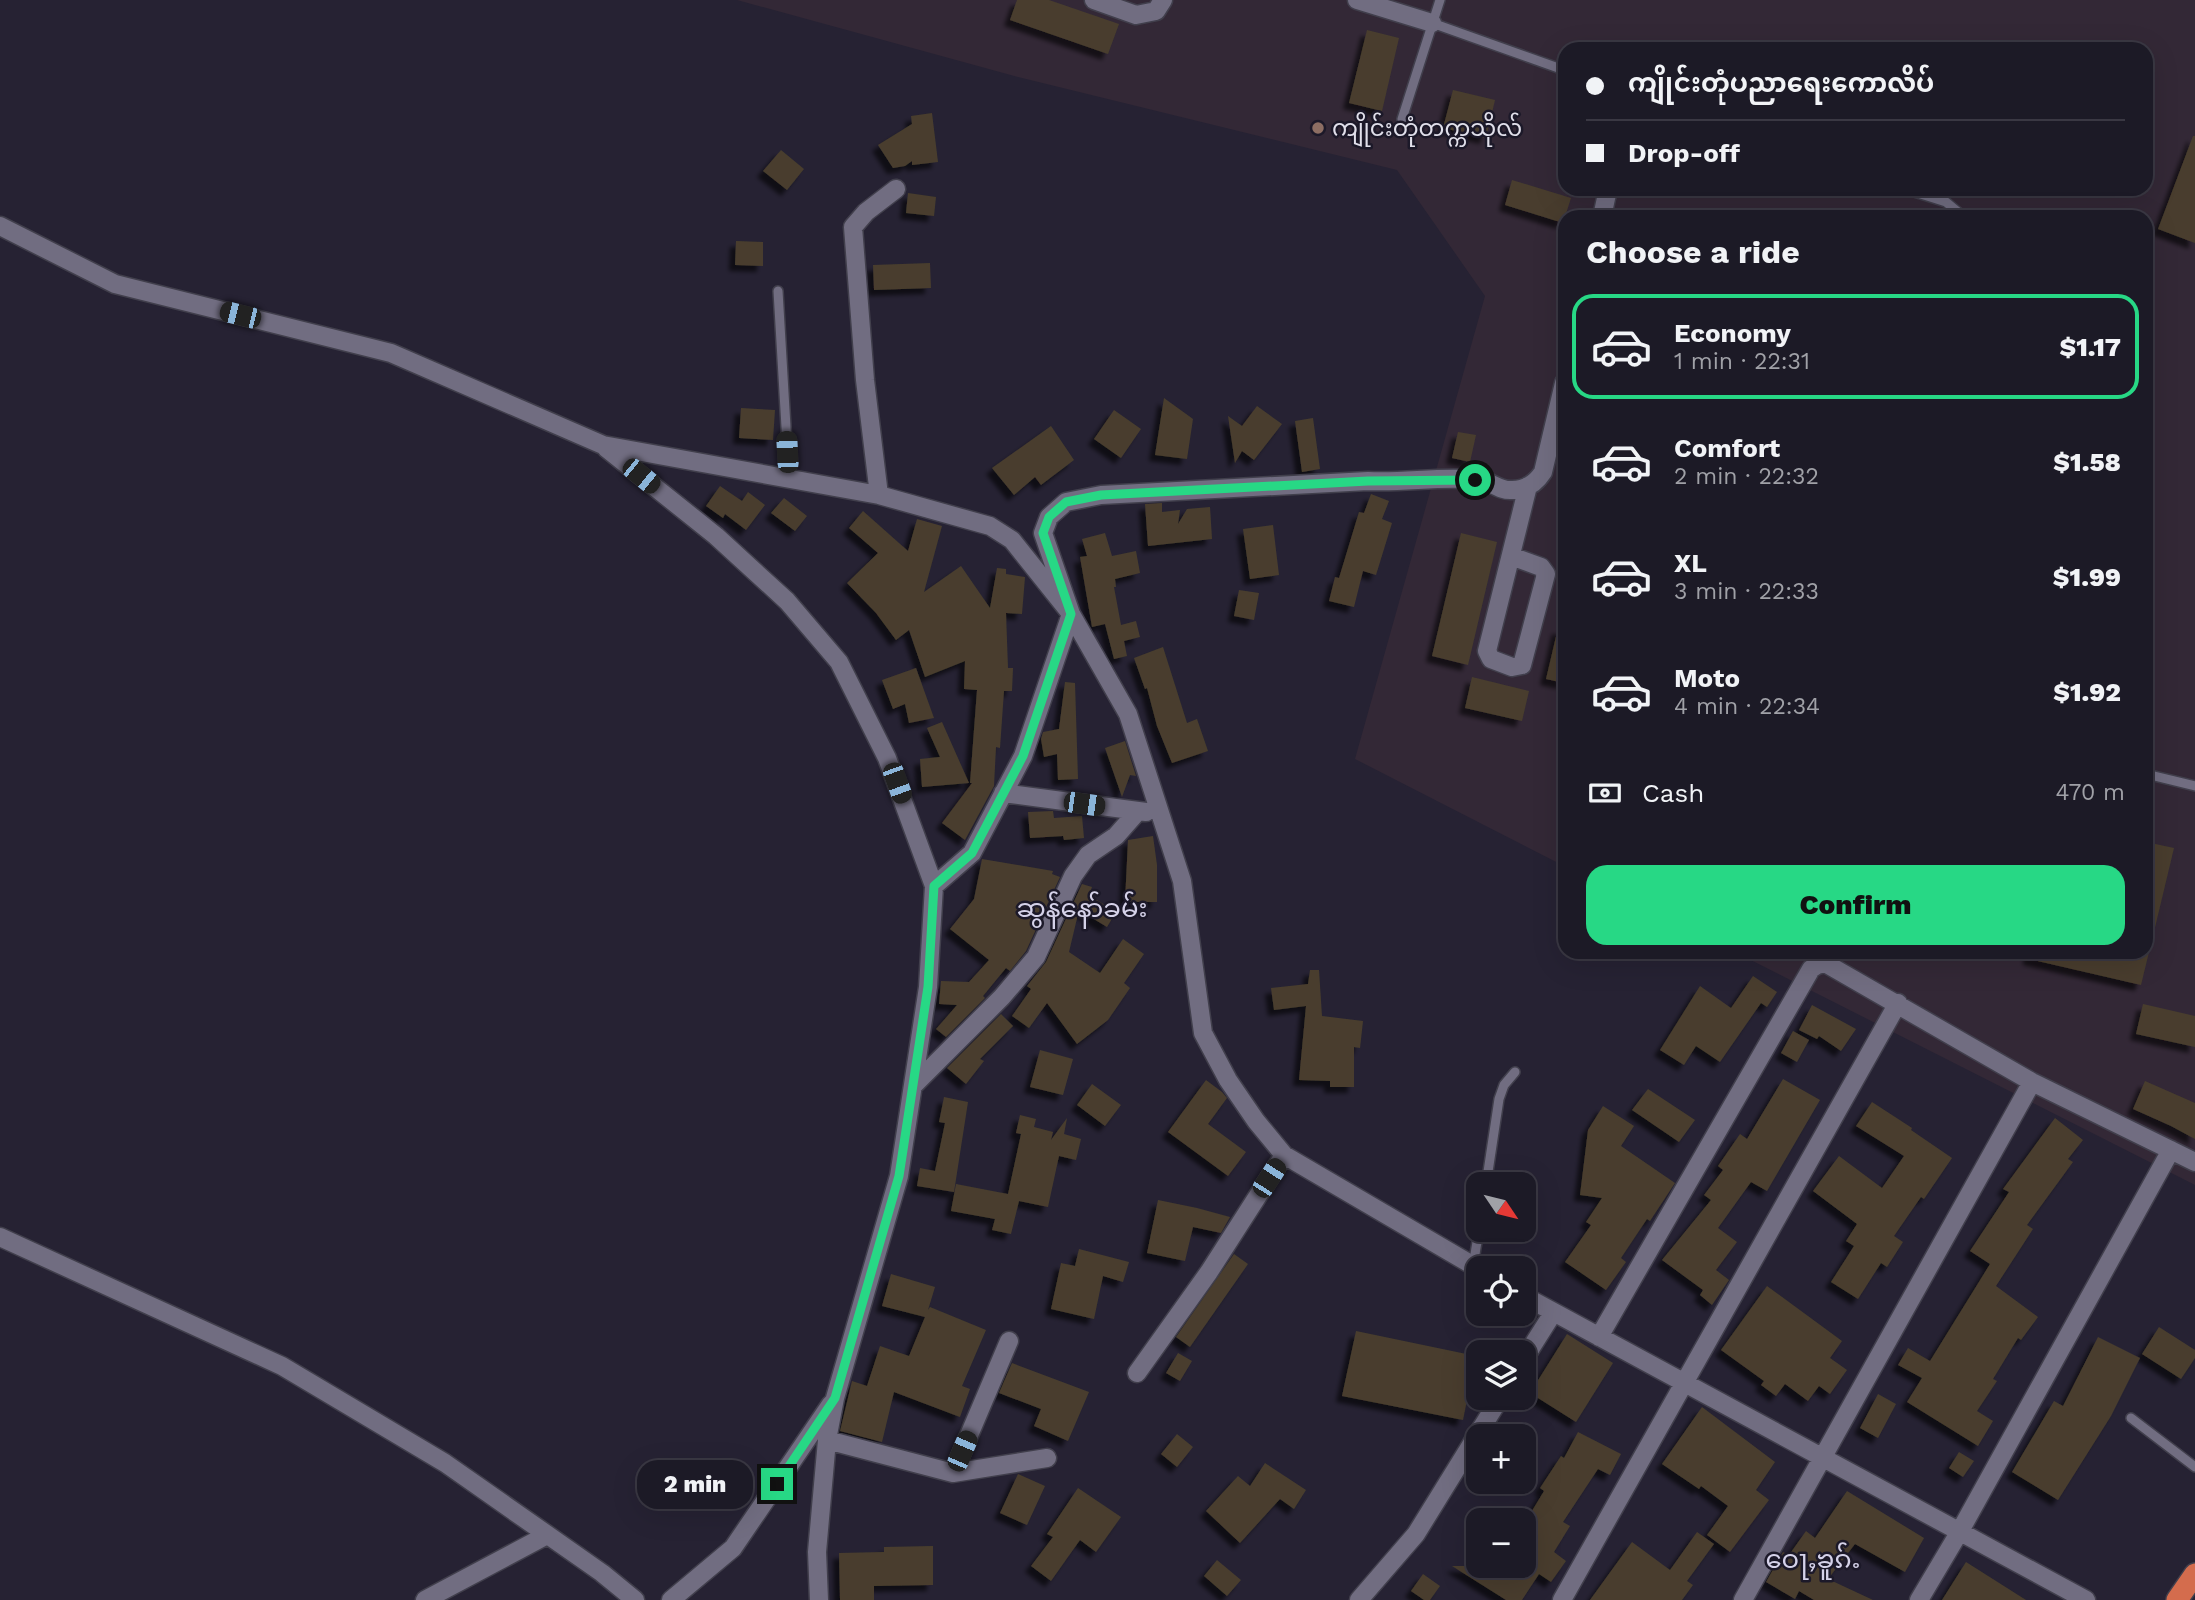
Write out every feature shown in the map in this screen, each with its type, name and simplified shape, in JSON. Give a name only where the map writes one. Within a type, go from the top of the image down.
[{"type":"highway","points":[[2177,1600],[2195,1574]]},
{"type":"street","points":[[1094,0],[1136,15],[1156,11],[1163,0]]},
{"type":"street","points":[[1357,0],[1432,23]]},
{"type":"street","points":[[879,495],[865,380],[853,227],[866,212],[896,190]]},
{"type":"street","points":[[0,226],[115,284],[391,353],[603,445],[879,495],[990,526],[1012,540],[1071,614],[1128,714],[1182,881],[1203,1033],[1228,1080],[1284,1155],[1466,1261]]},
{"type":"street","points":[[934,886],[972,853],[1023,756],[1071,614],[1043,533],[1049,517],[1066,502],[1101,495],[1368,481],[1460,479],[1484,481],[1497,488],[1512,490],[1528,486],[1538,480],[1543,472],[1558,408]]},
{"type":"street","points":[[603,445],[716,536],[787,601],[839,662],[887,758],[934,886],[928,987],[899,1176],[835,1398],[827,1440],[817,1552],[819,1600]]},
{"type":"street","points":[[1511,556],[1541,567],[1546,574],[1522,665],[1512,667],[1491,659],[1487,650],[1528,486]]},
{"type":"street","points":[[1003,793],[1160,814]]},
{"type":"street","points":[[913,1086],[1002,997],[1036,957],[1073,876],[1088,855],[1116,836],[1138,811]]},
{"type":"street","points":[[1599,1337],[1811,969],[1817,965],[1825,963],[2032,1082],[2195,1162]]},
{"type":"street","points":[[1562,1600],[1898,1003]]},
{"type":"street","points":[[1743,1600],[2032,1082]]},
{"type":"street","points":[[1919,1600],[2171,1150]]},
{"type":"street","points":[[1137,1373],[1209,1272],[1284,1155]]},
{"type":"street","points":[[0,1237],[282,1366],[445,1463],[602,1573],[635,1600]]},
{"type":"street","points":[[1536,1303],[2086,1600]]},
{"type":"street","points":[[1536,1340],[1553,1312]]},
{"type":"street","points":[[953,1473],[1009,1341]]},
{"type":"street","points":[[671,1600],[733,1548],[835,1398]]},
{"type":"street","points":[[1359,1600],[1416,1534],[1493,1410]]},
{"type":"street","points":[[827,1440],[953,1473],[1047,1458]]},
{"type":"street","points":[[425,1600],[547,1535]]},
{"type":"lane","points":[[1402,119],[1440,0]]},
{"type":"lane","points":[[1432,23],[1558,68]]},
{"type":"lane","points":[[1927,196],[1945,202],[1955,210]]},
{"type":"lane","points":[[778,291],[789,478]]},
{"type":"lane","points":[[2153,776],[2195,786]]},
{"type":"lane","points":[[1488,1172],[1499,1099],[1504,1085],[1515,1072]]},
{"type":"lane","points":[[2131,1418],[2195,1467]]},
{"type":"shaded area","points":[[737,0],[2195,0],[2195,1185],[1749,959],[2153,959],[2153,210],[1558,210],[1558,863],[1355,759],[1485,296],[1397,170],[1018,77]]},
{"type":"building","points":[[1017,0],[1049,0],[1119,24],[1108,54],[1010,20]]},
{"type":"building","points":[[1367,30],[1399,38],[1382,111],[1349,103]]},
{"type":"building","points":[[1453,90],[1495,100],[1486,138],[1443,128]]},
{"type":"building","points":[[932,113],[938,162],[912,165],[912,161],[905,166],[893,168],[878,145],[912,124],[911,116]]},
{"type":"building","points":[[2195,136],[2195,243],[2158,229]]},
{"type":"building","points":[[781,150],[804,169],[787,190],[763,171]]},
{"type":"building","points":[[1512,180],[1571,198],[1567,210],[1558,210],[1558,221],[1505,205]]},
{"type":"building","points":[[908,193],[936,197],[934,216],[906,213]]},
{"type":"building","points":[[736,241],[763,242],[763,266],[735,265]]},
{"type":"building","points":[[930,263],[931,288],[874,290],[873,265]]},
{"type":"building","points":[[1164,398],[1193,419],[1187,459],[1155,455]]},
{"type":"building","points":[[1257,406],[1282,424],[1254,460],[1242,451],[1235,463],[1228,416],[1242,426]]},
{"type":"building","points":[[741,408],[775,410],[773,440],[739,438]]},
{"type":"building","points":[[1114,410],[1141,429],[1121,458],[1094,439]]},
{"type":"building","points":[[1313,418],[1320,469],[1302,472],[1295,421]]},
{"type":"building","points":[[1051,426],[1074,460],[1041,485],[1035,477],[1014,495],[992,468]]},
{"type":"building","points":[[1458,432],[1476,435],[1470,462],[1452,458]]},
{"type":"building","points":[[720,486],[742,501],[748,492],[765,505],[746,530],[725,514],[723,518],[706,506]]},
{"type":"building","points":[[1371,494],[1389,501],[1382,519],[1392,523],[1376,575],[1363,571],[1354,607],[1329,601],[1335,577],[1339,578],[1359,512],[1364,513]]},
{"type":"building","points":[[784,498],[807,516],[795,531],[771,513]]},
{"type":"building","points":[[1162,503],[1162,512],[1180,510],[1178,524],[1187,509],[1210,507],[1212,539],[1148,546],[1145,504]]},
{"type":"building","points":[[863,511],[908,551],[917,519],[942,526],[924,592],[961,566],[990,608],[997,568],[1006,569],[1006,574],[1025,577],[1022,614],[1006,613],[1008,668],[1013,668],[1012,691],[1004,691],[994,786],[965,840],[942,823],[972,783],[977,690],[964,689],[965,661],[925,677],[909,630],[896,640],[876,613],[847,583],[878,553],[849,528]]},
{"type":"building","points":[[1273,525],[1279,575],[1250,579],[1243,529]]},
{"type":"building","points":[[1105,533],[1112,556],[1136,551],[1140,573],[1115,579],[1121,625],[1136,621],[1140,637],[1124,641],[1127,656],[1114,659],[1105,624],[1092,627],[1080,557],[1087,556],[1082,539]]},
{"type":"building","points":[[1461,533],[1497,542],[1468,665],[1432,656]]},
{"type":"building","points":[[1239,590],[1259,593],[1254,620],[1234,616]]},
{"type":"building","points":[[1558,628],[1558,682],[1546,679]]},
{"type":"building","points":[[1163,647],[1187,723],[1197,719],[1208,751],[1172,763],[1134,658]]},
{"type":"building","points":[[916,668],[934,718],[909,723],[905,704],[893,709],[882,680]]},
{"type":"building","points":[[1472,677],[1529,691],[1522,721],[1465,708]]},
{"type":"building","points":[[1065,682],[1075,683],[1078,779],[1058,780],[1057,754],[1044,757],[1041,739],[1043,732],[1059,729]]},
{"type":"building","points":[[942,722],[969,783],[922,787],[920,759],[940,757],[927,728]]},
{"type":"building","points":[[1125,741],[1136,776],[1130,775],[1122,797],[1105,748]]},
{"type":"building","points":[[1053,811],[1054,818],[1082,816],[1084,838],[1030,838],[1028,812]]},
{"type":"building","points":[[1153,836],[1157,865],[1157,902],[1125,902],[1128,840]]},
{"type":"building","points":[[2153,844],[2174,848],[2153,936]]},
{"type":"building","points":[[982,859],[1053,871],[1052,874],[1060,877],[1026,951],[1010,971],[1006,968],[983,996],[985,998],[946,1037],[936,1029],[957,1005],[939,1004],[941,981],[969,982],[989,960],[950,929],[974,899]]},
{"type":"building","points":[[1082,884],[1092,887],[1089,895],[1116,912],[1107,927],[1079,910],[1069,952],[1100,973],[1123,939],[1144,954],[1124,983],[1130,988],[1108,1020],[1077,1044],[1047,1003],[1029,1028],[1012,1016],[1031,989],[1027,986],[1046,962]]},
{"type":"building","points":[[2029,959],[2147,959],[2141,985]]},
{"type":"building","points":[[1310,970],[1319,970],[1322,1016],[1363,1021],[1360,1048],[1354,1047],[1354,1087],[1330,1087],[1330,1081],[1299,1080],[1306,1006],[1274,1010],[1271,988],[1308,984]]},
{"type":"building","points":[[1753,976],[1777,992],[1767,1007],[1761,1003],[1720,1062],[1696,1046],[1684,1065],[1660,1050],[1700,986],[1731,1008]]},
{"type":"building","points":[[2143,1004],[2195,1016],[2195,1047],[2136,1034]]},
{"type":"building","points":[[1812,1005],[1856,1029],[1841,1051],[1819,1036],[1817,1039],[1799,1030]]},
{"type":"building","points":[[1001,1014],[1013,1026],[980,1059],[984,1061],[966,1084],[947,1068]]},
{"type":"building","points":[[1793,1031],[1809,1040],[1797,1062],[1781,1053]]},
{"type":"building","points":[[1040,1050],[1073,1059],[1063,1095],[1030,1087]]},
{"type":"building","points":[[1783,1079],[1820,1100],[1767,1191],[1751,1182],[1718,1228],[1737,1242],[1716,1270],[1729,1280],[1712,1305],[1700,1295],[1703,1290],[1662,1260],[1711,1200],[1704,1195],[1723,1170],[1718,1166],[1740,1134],[1747,1139]]},
{"type":"building","points":[[1206,1080],[1227,1098],[1208,1124],[1246,1152],[1228,1176],[1168,1132]]},
{"type":"building","points":[[2145,1081],[2195,1103],[2195,1139],[2133,1109]]},
{"type":"building","points":[[1092,1084],[1121,1105],[1105,1126],[1077,1105]]},
{"type":"building","points":[[1648,1089],[1695,1120],[1679,1142],[1632,1110]]},
{"type":"building","points":[[944,1097],[968,1102],[954,1192],[917,1186],[920,1168],[935,1171],[945,1123],[939,1122]]},
{"type":"building","points":[[1872,1102],[1952,1158],[1894,1236],[1903,1242],[1887,1267],[1881,1263],[1858,1299],[1831,1282],[1854,1246],[1846,1241],[1857,1224],[1813,1191],[1839,1156],[1882,1188],[1904,1156],[1856,1126]]},
{"type":"building","points":[[1603,1106],[1634,1126],[1621,1146],[1675,1183],[1621,1258],[1626,1262],[1606,1290],[1565,1262],[1591,1225],[1586,1222],[1602,1198],[1580,1195],[1588,1130]]},
{"type":"building","points":[[1020,1115],[1036,1119],[1034,1127],[1053,1132],[1051,1140],[1067,1118],[1064,1134],[1081,1139],[1076,1160],[1059,1156],[1048,1207],[1019,1201],[1011,1234],[992,1230],[995,1219],[951,1211],[956,1184],[1008,1194],[1021,1134],[1016,1133]]},
{"type":"building","points":[[2055,1118],[2083,1140],[2068,1159],[2073,1162],[2027,1225],[2033,1229],[1996,1286],[2038,1317],[2021,1340],[2018,1338],[1993,1379],[1997,1381],[1977,1411],[1993,1421],[1978,1446],[1907,1402],[1922,1378],[1898,1365],[1908,1348],[1930,1361],[1990,1264],[1970,1251],[2009,1192],[2003,1189]]},
{"type":"building","points":[[1158,1200],[1230,1217],[1221,1233],[1193,1227],[1185,1261],[1147,1253]]},
{"type":"building","points":[[1079,1249],[1129,1262],[1123,1282],[1103,1276],[1094,1319],[1051,1309],[1061,1263],[1075,1266]]},
{"type":"building","points":[[1234,1254],[1248,1264],[1190,1347],[1176,1337]]},
{"type":"building","points":[[891,1274],[935,1287],[928,1310],[930,1307],[986,1330],[962,1386],[970,1389],[960,1417],[894,1392],[882,1442],[840,1431],[852,1381],[867,1386],[880,1346],[909,1356],[925,1317],[882,1306]]},
{"type":"building","points":[[1767,1286],[1842,1341],[1830,1358],[1847,1370],[1830,1394],[1819,1386],[1808,1401],[1785,1384],[1776,1396],[1761,1385],[1764,1381],[1721,1350]]},
{"type":"building","points":[[2159,1327],[2195,1350],[2195,1358],[2181,1379],[2142,1354]]},
{"type":"building","points":[[1356,1331],[1466,1354],[1466,1405],[1463,1420],[1342,1396]]},
{"type":"building","points":[[1567,1334],[1613,1363],[1576,1422],[1536,1397],[1536,1383]]},
{"type":"building","points":[[2098,1337],[2140,1358],[2111,1416],[2058,1500],[2012,1472],[2054,1401],[2063,1406]]},
{"type":"building","points":[[1178,1353],[1192,1361],[1180,1381],[1166,1373]]},
{"type":"building","points":[[1012,1363],[1089,1392],[1068,1441],[1034,1426],[1041,1409],[999,1393]]},
{"type":"building","points":[[1878,1394],[1896,1404],[1878,1438],[1860,1428]]},
{"type":"building","points":[[1702,1407],[1775,1462],[1756,1490],[1769,1500],[1730,1552],[1707,1535],[1728,1506],[1701,1486],[1699,1489],[1662,1464]]},
{"type":"building","points":[[1578,1432],[1621,1454],[1610,1475],[1598,1469],[1563,1522],[1570,1526],[1554,1552],[1566,1561],[1551,1582],[1539,1574],[1522,1600],[1506,1600],[1471,1578],[1536,1578],[1536,1508],[1534,1508],[1544,1491],[1540,1488],[1561,1456],[1564,1458]]},
{"type":"building","points":[[1177,1434],[1193,1447],[1177,1467],[1161,1454]]},
{"type":"building","points":[[1959,1452],[1974,1461],[1963,1477],[1949,1468]]},
{"type":"building","points":[[1265,1463],[1306,1490],[1294,1509],[1280,1499],[1240,1543],[1206,1511],[1238,1476],[1250,1486]]},
{"type":"building","points":[[1018,1474],[1045,1486],[1027,1525],[1000,1513]]},
{"type":"building","points":[[1078,1488],[1121,1517],[1096,1552],[1080,1540],[1051,1581],[1031,1566],[1053,1537],[1047,1534]]},
{"type":"building","points":[[1847,1491],[1924,1538],[1905,1572],[1855,1544],[1828,1579],[1873,1600],[1814,1600],[1799,1591],[1795,1599],[1766,1582],[1783,1552],[1789,1555],[1806,1531],[1815,1538]]},
{"type":"building","points":[[1697,1532],[1714,1544],[1687,1581],[1693,1585],[1682,1600],[1590,1600],[1632,1542],[1670,1570]]},
{"type":"building","points":[[933,1546],[933,1585],[874,1586],[874,1600],[840,1600],[839,1553],[884,1552],[884,1547]]},
{"type":"building","points":[[1217,1560],[1241,1580],[1227,1596],[1204,1576]]},
{"type":"building","points":[[1966,1562],[2026,1600],[1942,1600]]},
{"type":"building","points":[[1452,1566],[1466,1566],[1466,1575]]},
{"type":"building","points":[[1423,1574],[1440,1586],[1430,1600],[1424,1600],[1411,1591]]},
{"type":"place","name":"ကျိုင်းတုံတက္ကသိုလ်","points":[[1318,128]]},
{"type":"district","name":"ဆွန်နော်ခမ်း","points":[[1082,908]]},
{"type":"district","name":"ဝေႃႇၶူၵ်ႉ","points":[[1813,1559]]},
{"type":"route","points":[[777,1484],[835,1398],[899,1176],[928,987],[934,886],[972,853],[1023,756],[1071,614],[1043,533],[1049,517],[1066,502],[1101,495],[1368,481],[1475,480]]}]
